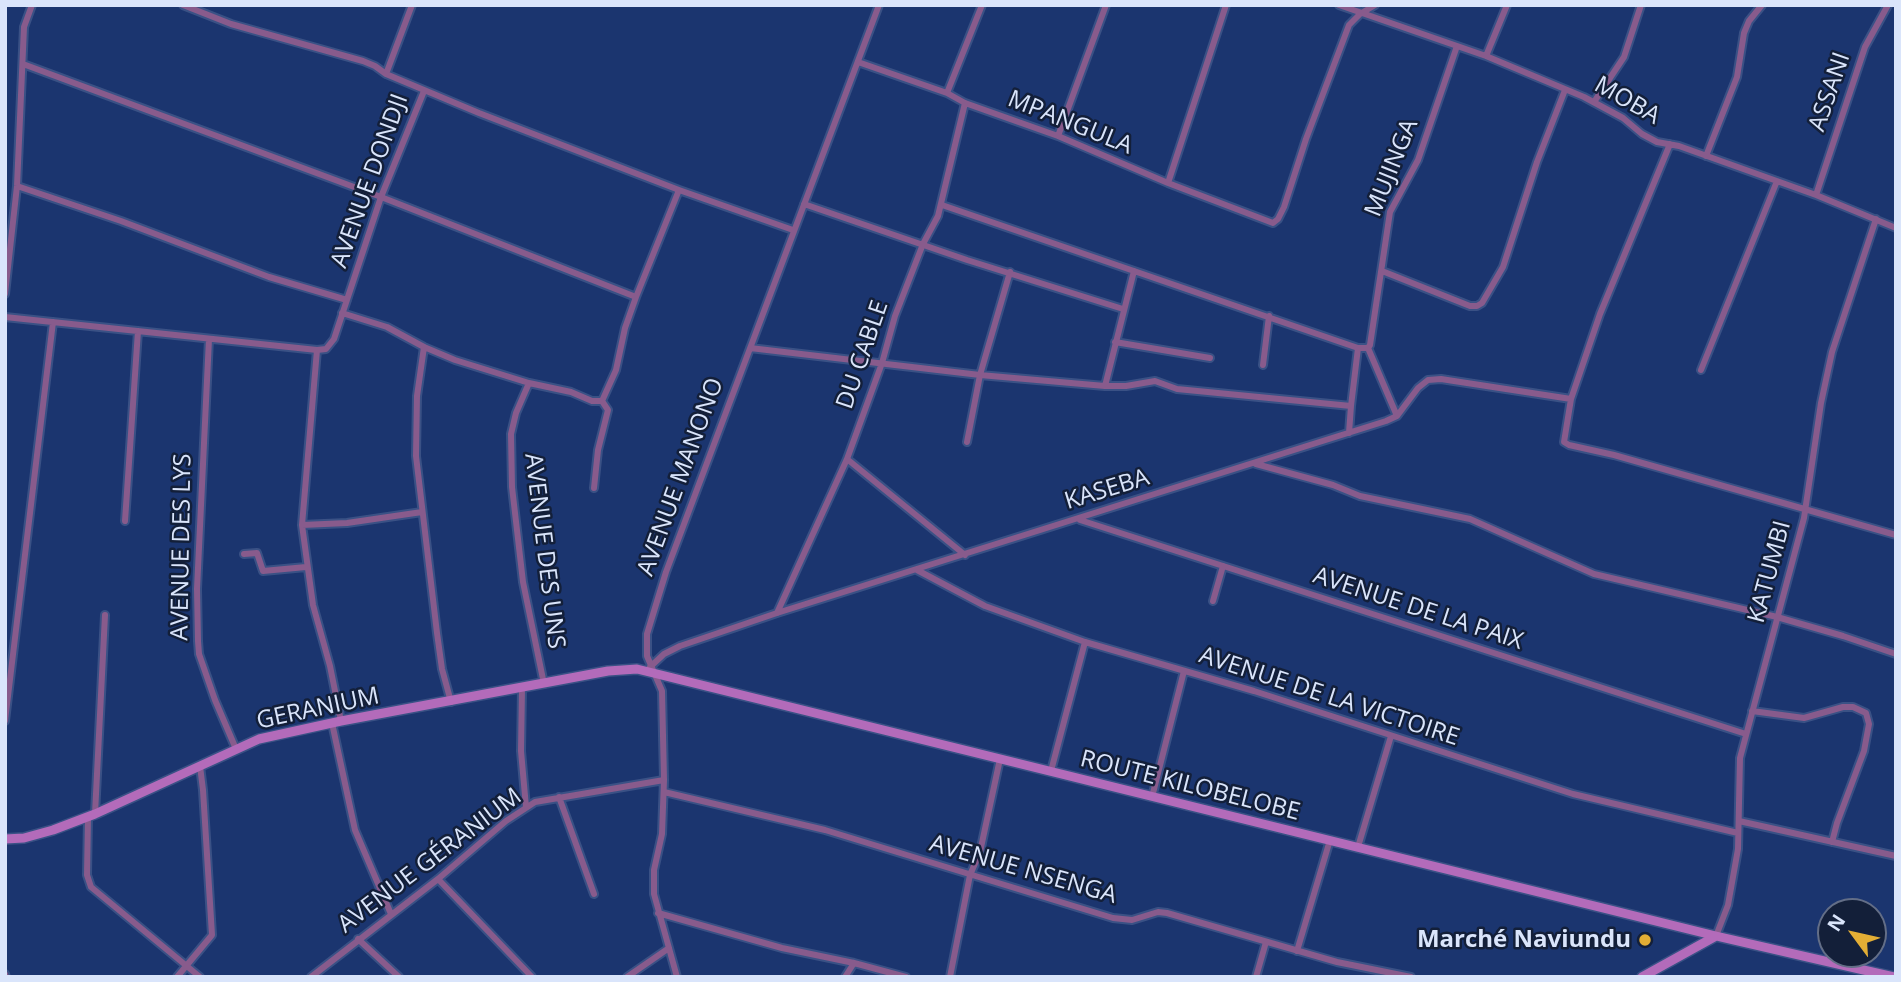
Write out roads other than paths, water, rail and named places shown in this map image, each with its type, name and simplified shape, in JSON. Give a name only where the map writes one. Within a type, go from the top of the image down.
[{"type":"street","points":[[5,294],[17,186],[24,27],[32,5]]},
{"type":"street","points":[[183,5],[231,24],[363,61],[386,74]]},
{"type":"street","name":"AVENUE DONDJI","points":[[320,350],[332,343],[381,197],[424,91],[386,74],[412,5]]},
{"type":"street","name":"AVENUE MANONO","points":[[677,977],[655,904],[653,878],[662,834],[664,792],[662,691],[645,644],[652,615],[793,230],[879,5]]},
{"type":"street","points":[[947,93],[982,5]]},
{"type":"street","points":[[1058,136],[1106,5]]},
{"type":"street","points":[[1168,183],[1226,5]]},
{"type":"street","name":"MOBA","points":[[1339,5],[1486,56],[1594,102],[1652,139],[1816,195],[1896,228]]},
{"type":"street","points":[[1360,14],[1375,5]]},
{"type":"street","points":[[1486,56],[1507,5]]},
{"type":"street","points":[[1594,102],[1624,57],[1641,5]]},
{"type":"street","points":[[1706,156],[1737,77],[1744,33],[1749,21],[1762,5]]},
{"type":"street","name":"ASSANI","points":[[1816,195],[1865,47],[1888,5]]},
{"type":"street","name":"MPANGULA","points":[[858,62],[1058,136],[1267,222],[1276,222],[1284,207],[1342,41],[1349,25],[1360,14]]},
{"type":"street","name":"MUJINGA","points":[[1368,348],[1392,207],[1418,160],[1457,47]]},
{"type":"street","points":[[23,64],[381,197],[636,297]]},
{"type":"street","points":[[1382,271],[1470,306],[1482,303],[1503,267],[1537,162],[1565,90]]},
{"type":"street","points":[[424,91],[679,190],[793,230]]},
{"type":"street","name":"DU CABLE","points":[[777,613],[847,459],[882,363],[895,316],[923,244],[942,205],[965,103]]},
{"type":"street","points":[[1670,144],[1600,314],[1571,399],[1563,439],[1569,445],[1614,455],[1896,535]]},
{"type":"street","points":[[1701,370],[1777,181]]},
{"type":"street","points":[[17,186],[121,221],[269,277],[347,300]]},
{"type":"street","points":[[603,401],[616,370],[625,328],[636,297],[679,190]]},
{"type":"street","points":[[804,204],[967,260],[1123,309]]},
{"type":"street","points":[[942,205],[1358,348],[1368,348],[1397,416]]},
{"type":"street","name":"KATUMBI","points":[[1717,936],[1728,905],[1738,833],[1740,758],[1805,511],[1821,404],[1832,352],[1876,219]]},
{"type":"street","points":[[1105,386],[1134,271]]},
{"type":"street","points":[[967,442],[980,375],[1010,272]]},
{"type":"street","points":[[342,313],[387,327],[443,356],[529,383],[572,392],[592,401],[603,401]]},
{"type":"street","points":[[1263,365],[1269,316]]},
{"type":"street","points":[[5,317],[320,350],[302,525],[306,567],[355,830],[391,914]]},
{"type":"street","points":[[5,721],[53,322]]},
{"type":"street","points":[[125,521],[138,331]]},
{"type":"street","name":"AVENUE DES LYS","points":[[209,339],[197,589],[198,642],[199,654],[215,701],[236,749]]},
{"type":"street","points":[[1115,342],[1210,359]]},
{"type":"street","points":[[424,347],[419,378],[416,440],[422,512],[442,669],[451,702]]},
{"type":"street","points":[[750,348],[980,375],[1105,386],[1155,381],[1177,389],[1351,406]]},
{"type":"street","points":[[1349,433],[1358,348]]},
{"type":"street","points":[[1397,416],[1423,383],[1434,379],[1571,399]]},
{"type":"street","name":"AVENUE DES UNS","points":[[529,383],[516,413],[512,434],[512,477],[523,582],[544,684]]},
{"type":"street","points":[[594,488],[598,450],[608,410],[603,401]]},
{"type":"street","name":"KASEBA","points":[[652,669],[664,654],[680,646],[777,613],[1254,464],[1397,416]]},
{"type":"street","points":[[847,459],[965,555]]},
{"type":"street","points":[[1254,464],[1333,485],[1360,496],[1470,519],[1594,574],[1777,617],[1896,654]]},
{"type":"street","points":[[302,525],[347,523],[422,512]]},
{"type":"street","name":"AVENUE DE LA PAIX","points":[[1078,519],[1746,734]]},
{"type":"street","points":[[244,554],[257,553],[263,571],[306,567]]},
{"type":"street","points":[[1213,601],[1223,566]]},
{"type":"street","name":"AVENUE DE LA VICTOIRE","points":[[917,570],[985,606],[1085,642],[1573,794],[1738,833]]},
{"type":"street","points":[[106,615],[87,875],[91,887],[200,977]]},
{"type":"street","points":[[1051,771],[1085,642]]},
{"type":"street","name":"GERANIUM","points":[[5,839],[54,831],[259,739],[619,669],[652,669]]},
{"type":"street","name":"ROUTE KILOBELOBE","points":[[652,669],[1152,797],[1894,977]]},
{"type":"street","points":[[1152,797],[1184,671]]},
{"type":"street","points":[[522,688],[521,751],[526,807]]},
{"type":"street","points":[[1752,711],[1804,718],[1853,706],[1866,713],[1869,724],[1864,751],[1832,842]]},
{"type":"street","points":[[1358,847],[1391,736]]},
{"type":"street","points":[[950,977],[970,876],[980,852],[1000,759]]},
{"type":"street","points":[[177,977],[212,935],[200,766]]},
{"type":"street","name":"AVENUE GÉRANIUM","points":[[311,977],[526,807],[535,802],[559,797],[664,780]]},
{"type":"street","name":"AVENUE NSENGA","points":[[664,792],[825,830],[1113,918],[1132,920],[1163,912],[1337,962],[1407,976]]},
{"type":"street","points":[[559,797],[594,894]]},
{"type":"street","points":[[1739,821],[1896,856]]},
{"type":"street","points":[[1297,951],[1331,840]]},
{"type":"street","points":[[438,879],[533,977]]},
{"type":"street","points":[[658,913],[782,948],[906,977]]},
{"type":"street","points":[[1642,977],[1717,936]]},
{"type":"street","points":[[358,939],[399,977]]},
{"type":"street","points":[[1256,977],[1266,942]]},
{"type":"street","points":[[627,977],[669,948]]},
{"type":"street","points":[[845,977],[854,963]]},
{"type":"place","name":"Marché Naviundu","points":[[1645,940]]}]
